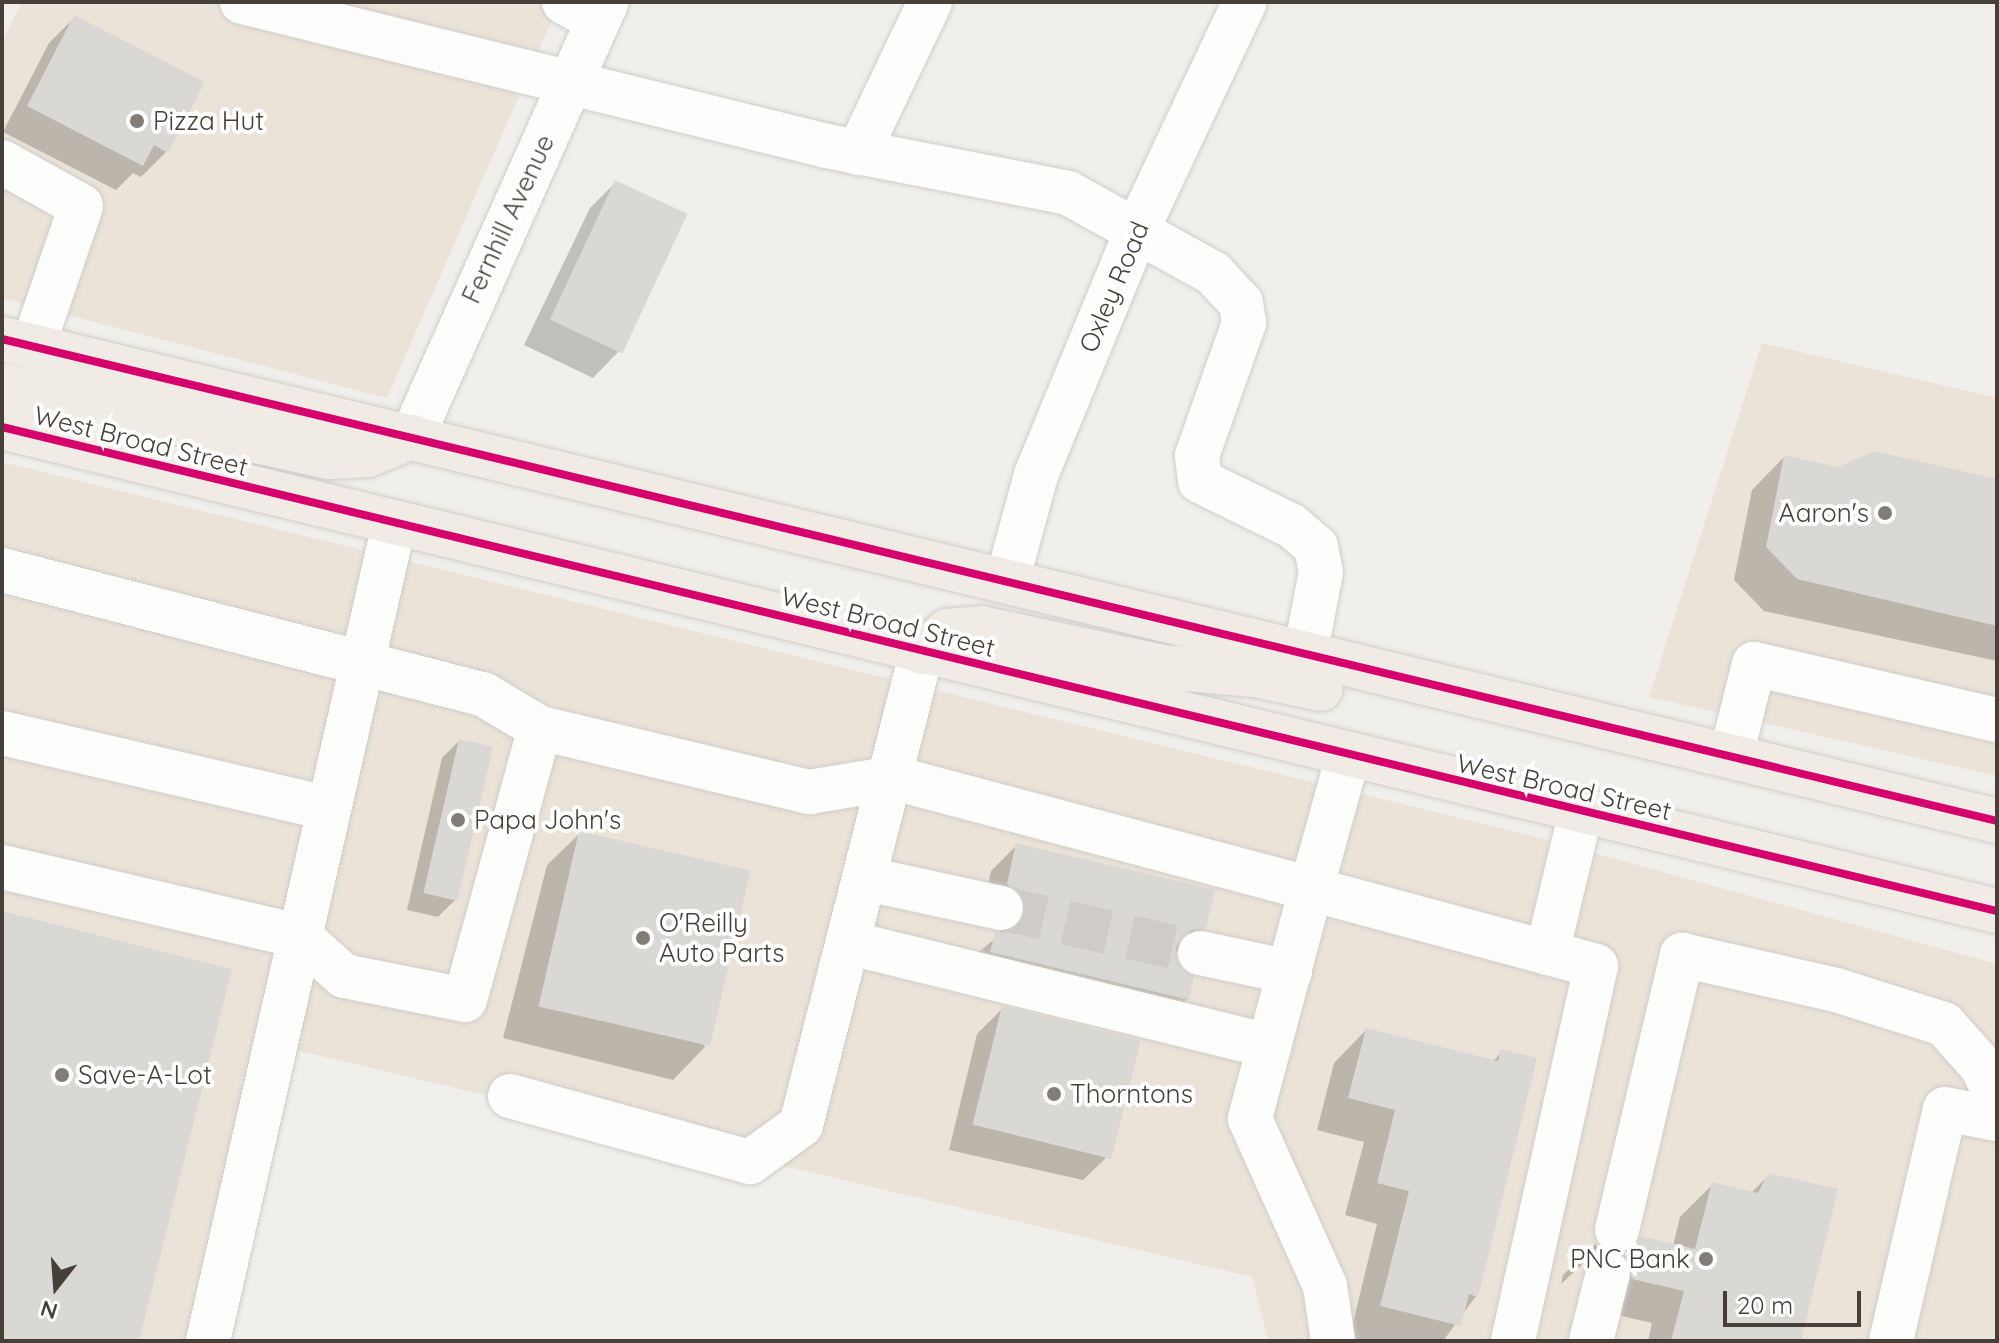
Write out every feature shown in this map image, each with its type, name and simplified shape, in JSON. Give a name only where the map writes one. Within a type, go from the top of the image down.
[{"type":"main road","points":[[18,342],[1997,821]]},
{"type":"main road","points":[[2,385],[330,457],[368,455],[412,437]]},
{"type":"main road","name":"West Broad Street","points":[[2,427],[1997,911]]},
{"type":"main road","points":[[922,652],[948,631],[981,628],[1163,667],[1298,683],[1513,734],[1624,729]]},
{"type":"street","points":[[242,2],[571,80],[858,153],[1068,193],[1138,228],[1213,273],[1241,303],[1239,347],[1197,456],[1200,481],[1292,526],[1316,547],[1321,572],[1305,655]]},
{"type":"street","points":[[858,153],[930,2]]},
{"type":"street","name":"Oxley Road","points":[[1007,581],[1036,475],[1138,228],[1245,2]]},
{"type":"street","name":"Fernhill Avenue","points":[[412,437],[571,80],[590,8]]},
{"type":"street","points":[[2,162],[81,206],[18,342]]},
{"type":"street","points":[[208,1341],[360,662],[394,524]]},
{"type":"street","points":[[2,570],[483,694],[540,728],[809,792],[894,778],[1596,966],[1513,1341]]},
{"type":"street","points":[[510,1096],[750,1162],[801,1125],[894,778],[922,652]]},
{"type":"street","points":[[1731,756],[1754,664],[1997,720]]},
{"type":"street","points":[[2,867],[299,936],[344,976],[465,1000],[540,728]]},
{"type":"street","points":[[2,733],[327,808]]},
{"type":"street","points":[[1333,1341],[1325,1286],[1250,1119],[1348,756]]},
{"type":"street","points":[[1547,953],[1581,811]]},
{"type":"street","points":[[867,879],[1001,908]]},
{"type":"street","points":[[850,943],[1270,1046]]},
{"type":"street","points":[[1200,953],[1290,972]]},
{"type":"street","points":[[1617,1230],[1682,955],[1836,990],[1944,1024],[1983,1068],[1997,1099]]},
{"type":"street","points":[[1891,1341],[1945,1109],[1997,1119]]},
{"type":"street","points":[[1591,1341],[1608,1273]]},
{"type":"shaded area","points":[[22,2],[560,2],[387,398],[2,298],[2,42]]},
{"type":"shaded area","points":[[1762,343],[1997,398],[1997,776],[1649,697]]},
{"type":"shaded area","points":[[2,462],[1533,836],[1997,964],[1997,1341],[1268,1341],[1252,1277],[270,1044],[193,1341],[2,1341]]},
{"type":"building","points":[[74,15],[205,82],[168,153],[154,145],[143,166],[27,106]]},
{"type":"building","points":[[615,180],[688,214],[622,353],[550,320]]},
{"type":"building","name":"Aaron's","points":[[1874,451],[1997,479],[1997,626],[1797,579],[1766,547],[1784,455],[1838,467]]},
{"type":"building","name":"Papa John's","points":[[459,739],[493,747],[458,901],[423,893]]},
{"type":"building","name":"O'Reilly Auto Parts","points":[[579,831],[750,871],[710,1046],[539,1006]]},
{"type":"building","points":[[1016,843],[1215,890],[1206,929],[1192,930],[1176,947],[1177,961],[1194,977],[1189,1000],[990,952],[995,932],[1009,931],[1025,914],[1024,900],[1007,884]]},
{"type":"building","points":[[2,911],[232,969],[139,1341],[2,1341]]},
{"type":"building","name":"Thorntons","points":[[1002,1006],[1141,1041],[1111,1159],[972,1124]]},
{"type":"building","points":[[1366,1028],[1498,1061],[1501,1049],[1537,1058],[1478,1297],[1469,1294],[1461,1326],[1380,1306],[1409,1191],[1377,1183],[1395,1110],[1348,1098]]},
{"type":"building","name":"PNC Bank","points":[[1768,1173],[1838,1189],[1801,1341],[1671,1341],[1684,1291],[1632,1279],[1624,1254],[1641,1236],[1695,1249],[1712,1182],[1758,1193]]},
{"type":"tunnel","points":[[1001,908],[1200,953]]},
{"type":"cycle path","points":[[2,339],[1997,821]]},
{"type":"cycle path","points":[[2,427],[1997,911]]},
{"type":"place","name":"Pizza Hut","points":[[137,121]]},
{"type":"place","name":"Aaron's","points":[[1885,513]]},
{"type":"place","name":"Papa John's","points":[[458,820]]},
{"type":"place","name":"O'Reilly Auto Parts","points":[[643,938]]},
{"type":"place","name":"Save-A-Lot","points":[[62,1075]]},
{"type":"place","name":"Thorntons","points":[[1054,1094]]},
{"type":"place","name":"PNC Bank","points":[[1706,1259]]}]
